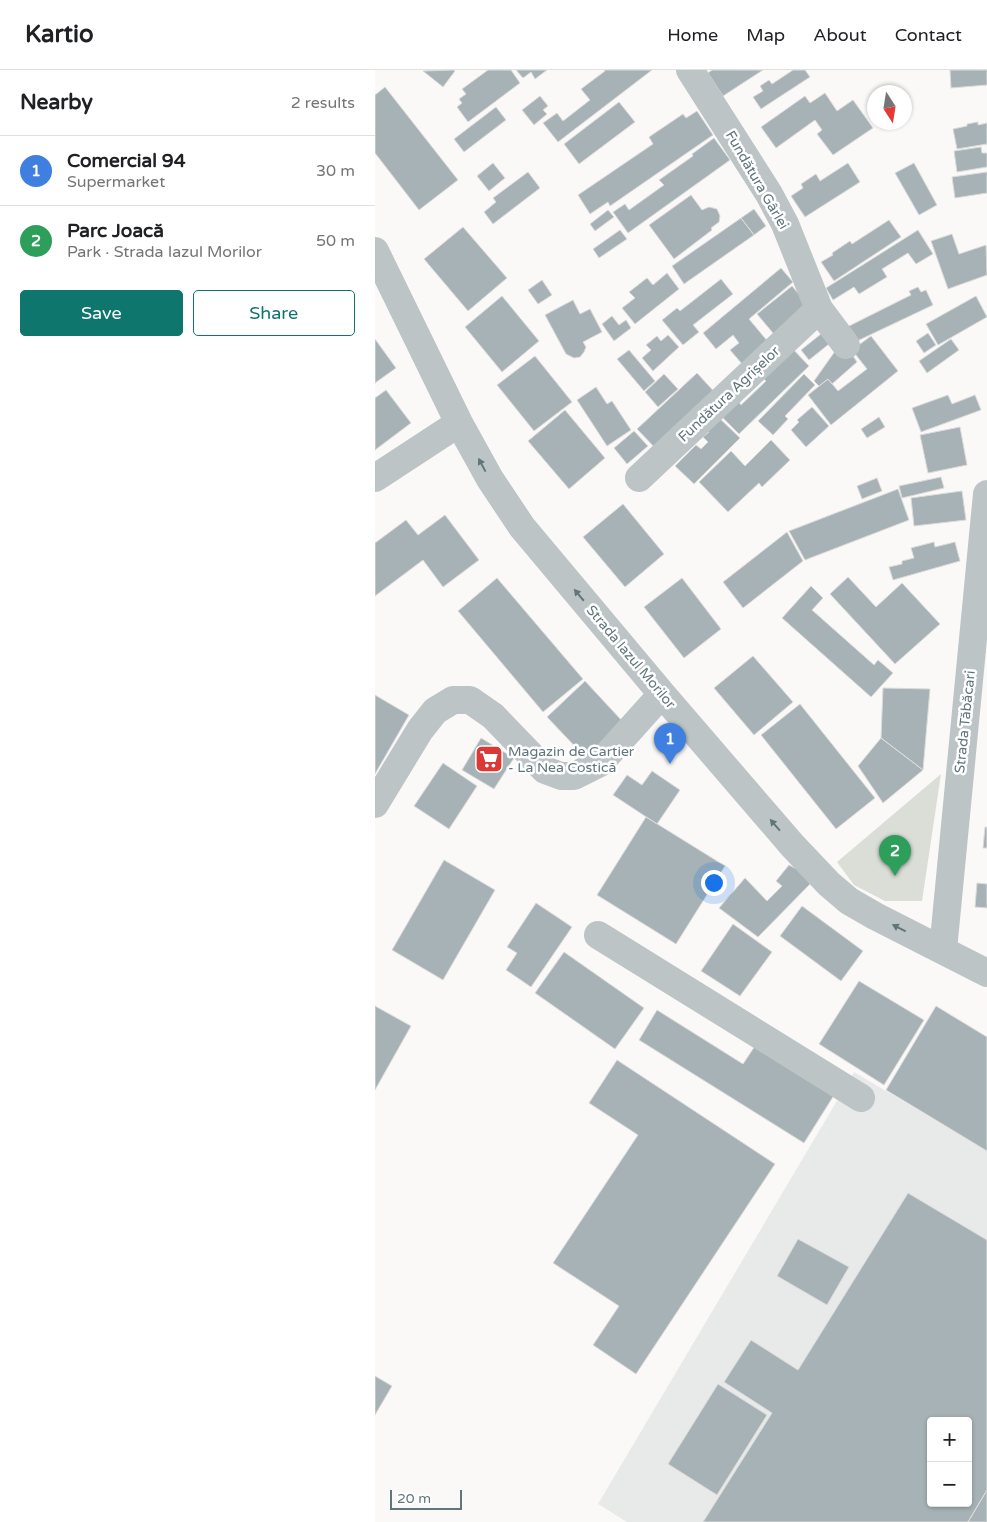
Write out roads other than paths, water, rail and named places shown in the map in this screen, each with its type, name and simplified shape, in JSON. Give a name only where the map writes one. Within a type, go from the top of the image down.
[{"type":"street","name":"Fundătura Gârlei","points":[[690,70],[769,194],[785,224],[819,309],[846,345]]},
{"type":"street","name":"Strada Iazul Morilor","points":[[375,251],[459,422],[490,479],[522,527],[662,694],[792,845],[829,884],[858,906],[987,973]]},
{"type":"street","name":"Fundătura Agrișelor","points":[[639,478],[819,309]]},
{"type":"street","points":[[375,478],[459,422]]},
{"type":"street","name":"Strada Tăbăcari","points":[[943,950],[987,494]]},
{"type":"street","points":[[375,804],[420,730],[435,711],[453,700],[471,700],[493,716],[545,770],[561,776],[574,776],[600,763],[662,694]]},
{"type":"street","points":[[598,935],[861,1098]]},
{"type":"place","name":"Magazin de Cartier - La Nea Costică","points":[[489,759]]},
{"type":"place","name":"Comercial 94","points":[[670,764]]},
{"type":"place","name":"Parc Joacă","points":[[895,876]]}]
